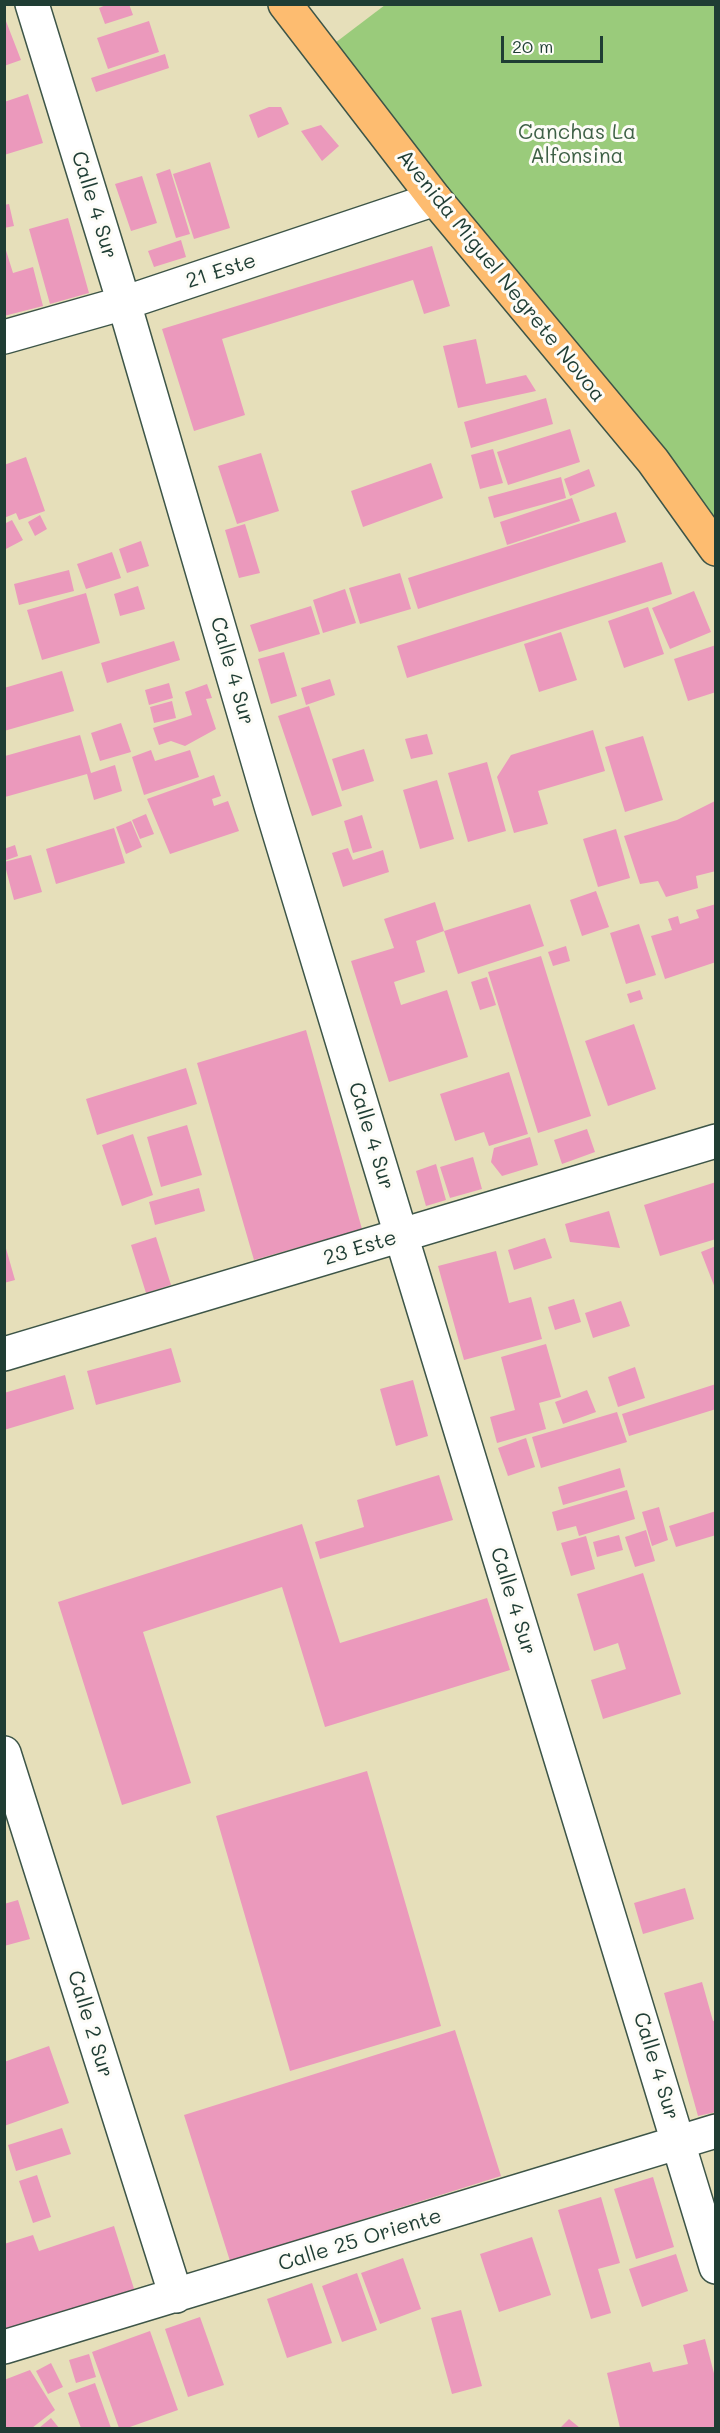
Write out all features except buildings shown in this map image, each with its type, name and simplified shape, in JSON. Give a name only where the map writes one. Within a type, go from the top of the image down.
[{"type":"main road","name":"Avenida Miguel Negrete Novoa","points":[[285,4],[435,199],[653,461],[716,549]]},
{"type":"street","name":"Calle 4 Sur","points":[[32,4],[124,303],[272,809],[716,2267]]},
{"type":"street","name":"21 Este","points":[[4,337],[124,303],[435,199]]},
{"type":"street","name":"23 Este","points":[[4,1354],[716,1141]]},
{"type":"street","name":"Calle 2 Sur","points":[[4,1753],[176,2296]]},
{"type":"street","name":"Calle 25 Oriente","points":[[4,2347],[716,2131]]},
{"type":"green space","name":"Canchas La Alfonsina","points":[[385,5],[715,5],[716,532],[331,46]]}]
